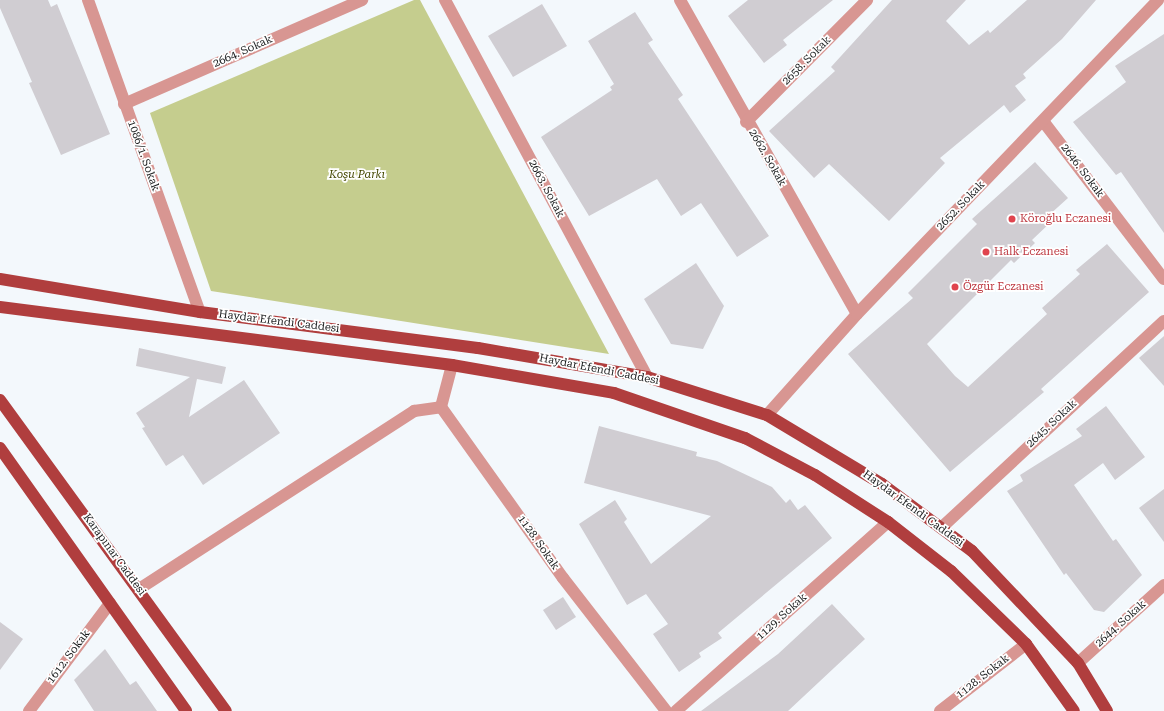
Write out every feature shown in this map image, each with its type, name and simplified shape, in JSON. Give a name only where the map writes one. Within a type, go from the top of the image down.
[{"type":"main road","name":"Haydar Efendi Caddesi","points":[[0,278],[200,312],[478,348],[647,378],[767,415],[882,484],[972,551],[1078,663],[1107,711]]},
{"type":"main road","name":"Haydar Efendi Caddesi","points":[[0,308],[452,364],[614,393],[745,438],[815,475],[888,522],[951,571],[1026,644],[1074,711]]},
{"type":"main road","name":"Karapınar Caddesi","points":[[0,400],[139,589],[226,711]]},
{"type":"main road","points":[[0,448],[186,711]]},
{"type":"street","name":"1086/1. Sokak","points":[[88,0],[124,104],[200,312]]},
{"type":"street","name":"2664. Sokak","points":[[124,104],[362,0]]},
{"type":"street","name":"2663. Sokak","points":[[445,0],[647,378]]},
{"type":"street","name":"2662. Sokak","points":[[680,0],[746,122],[857,314]]},
{"type":"street","name":"2658. Sokak","points":[[746,122],[867,0]]},
{"type":"street","name":"2652. Sokak","points":[[767,415],[857,314],[1158,0]]},
{"type":"street","name":"2646. Sokak","points":[[1043,121],[1164,279]]},
{"type":"street","name":"2645. Sokak","points":[[941,528],[1164,321]]},
{"type":"street","points":[[139,589],[414,411],[442,407],[452,364]]},
{"type":"street","name":"1128. Sokak","points":[[442,407],[563,578],[666,711]]},
{"type":"street","name":"1129. Sokak","points":[[676,711],[888,522]]},
{"type":"street","name":"2644. Sokak","points":[[1078,663],[1164,585]]},
{"type":"street","name":"1612. Sokak","points":[[29,711],[110,603]]},
{"type":"street","name":"1128. Sokak","points":[[940,711],[1026,644]]},
{"type":"green space","name":"Koşu Parkı","points":[[414,0],[420,0],[609,354],[211,291],[150,113]]},
{"type":"building","points":[[0,0],[48,0],[51,7],[57,4],[110,134],[61,155],[29,83],[32,82],[0,8]]},
{"type":"building","points":[[748,0],[833,0],[783,40],[787,45],[764,63],[728,16]]},
{"type":"building","points":[[892,0],[966,0],[946,21],[969,45],[988,30],[990,33],[1027,0],[1096,0],[1062,39],[1023,74],[1026,78],[1015,86],[1026,100],[1010,113],[1004,105],[940,158],[945,163],[889,221],[829,164],[814,178],[769,131],[835,71],[831,67]]},
{"type":"building","points":[[542,4],[567,46],[513,77],[488,36]]},
{"type":"building","points":[[635,12],[653,40],[648,43],[683,95],[678,99],[769,236],[737,257],[701,203],[681,216],[657,179],[589,216],[541,137],[612,90],[610,87],[614,84],[588,41]]},
{"type":"building","points":[[1164,34],[1164,233],[1121,172],[1116,175],[1073,122],[1126,82],[1115,66]]},
{"type":"building","points":[[1035,162],[1068,198],[1048,216],[1052,221],[1032,240],[1035,243],[1014,263],[1011,260],[927,344],[955,376],[968,387],[1047,314],[1042,308],[1080,274],[1076,270],[1107,244],[1149,292],[1041,389],[1044,392],[950,472],[848,354],[913,298],[908,293],[977,224],[972,219]]},
{"type":"building","points":[[696,263],[724,306],[703,349],[671,344],[644,299]]},
{"type":"building","points":[[1164,336],[1164,386],[1139,358]]},
{"type":"building","points":[[139,348],[226,367],[222,384],[197,379],[189,417],[244,380],[280,433],[203,485],[183,455],[166,466],[142,428],[145,427],[136,413],[190,377],[136,366]]},
{"type":"building","points":[[1106,406],[1145,457],[1115,480],[1103,463],[1074,485],[1113,541],[1116,539],[1142,575],[1104,612],[1094,610],[1066,573],[1064,575],[1007,491],[1023,481],[1020,475],[1082,436],[1076,429]]},
{"type":"building","points":[[599,426],[697,452],[696,456],[717,461],[772,487],[786,503],[790,499],[798,510],[805,505],[832,538],[718,633],[722,638],[699,653],[701,657],[679,672],[653,634],[668,624],[646,594],[627,605],[579,524],[615,500],[627,519],[624,522],[651,564],[711,516],[584,483]]},
{"type":"building","points":[[1164,489],[1164,542],[1139,508]]},
{"type":"building","points":[[563,597],[576,617],[556,630],[543,610]]},
{"type":"building","points":[[832,604],[865,639],[788,711],[701,711],[778,654]]},
{"type":"building","points":[[0,622],[23,639],[0,670]]},
{"type":"building","points":[[105,649],[130,685],[136,681],[157,711],[94,711],[74,680]]},
{"type":"place","name":"Köroğlu Eczanesi","points":[[1012,219]]},
{"type":"place","name":"Halk Eczanesi","points":[[986,252]]},
{"type":"place","name":"Özgür Eczanesi","points":[[955,287]]}]
